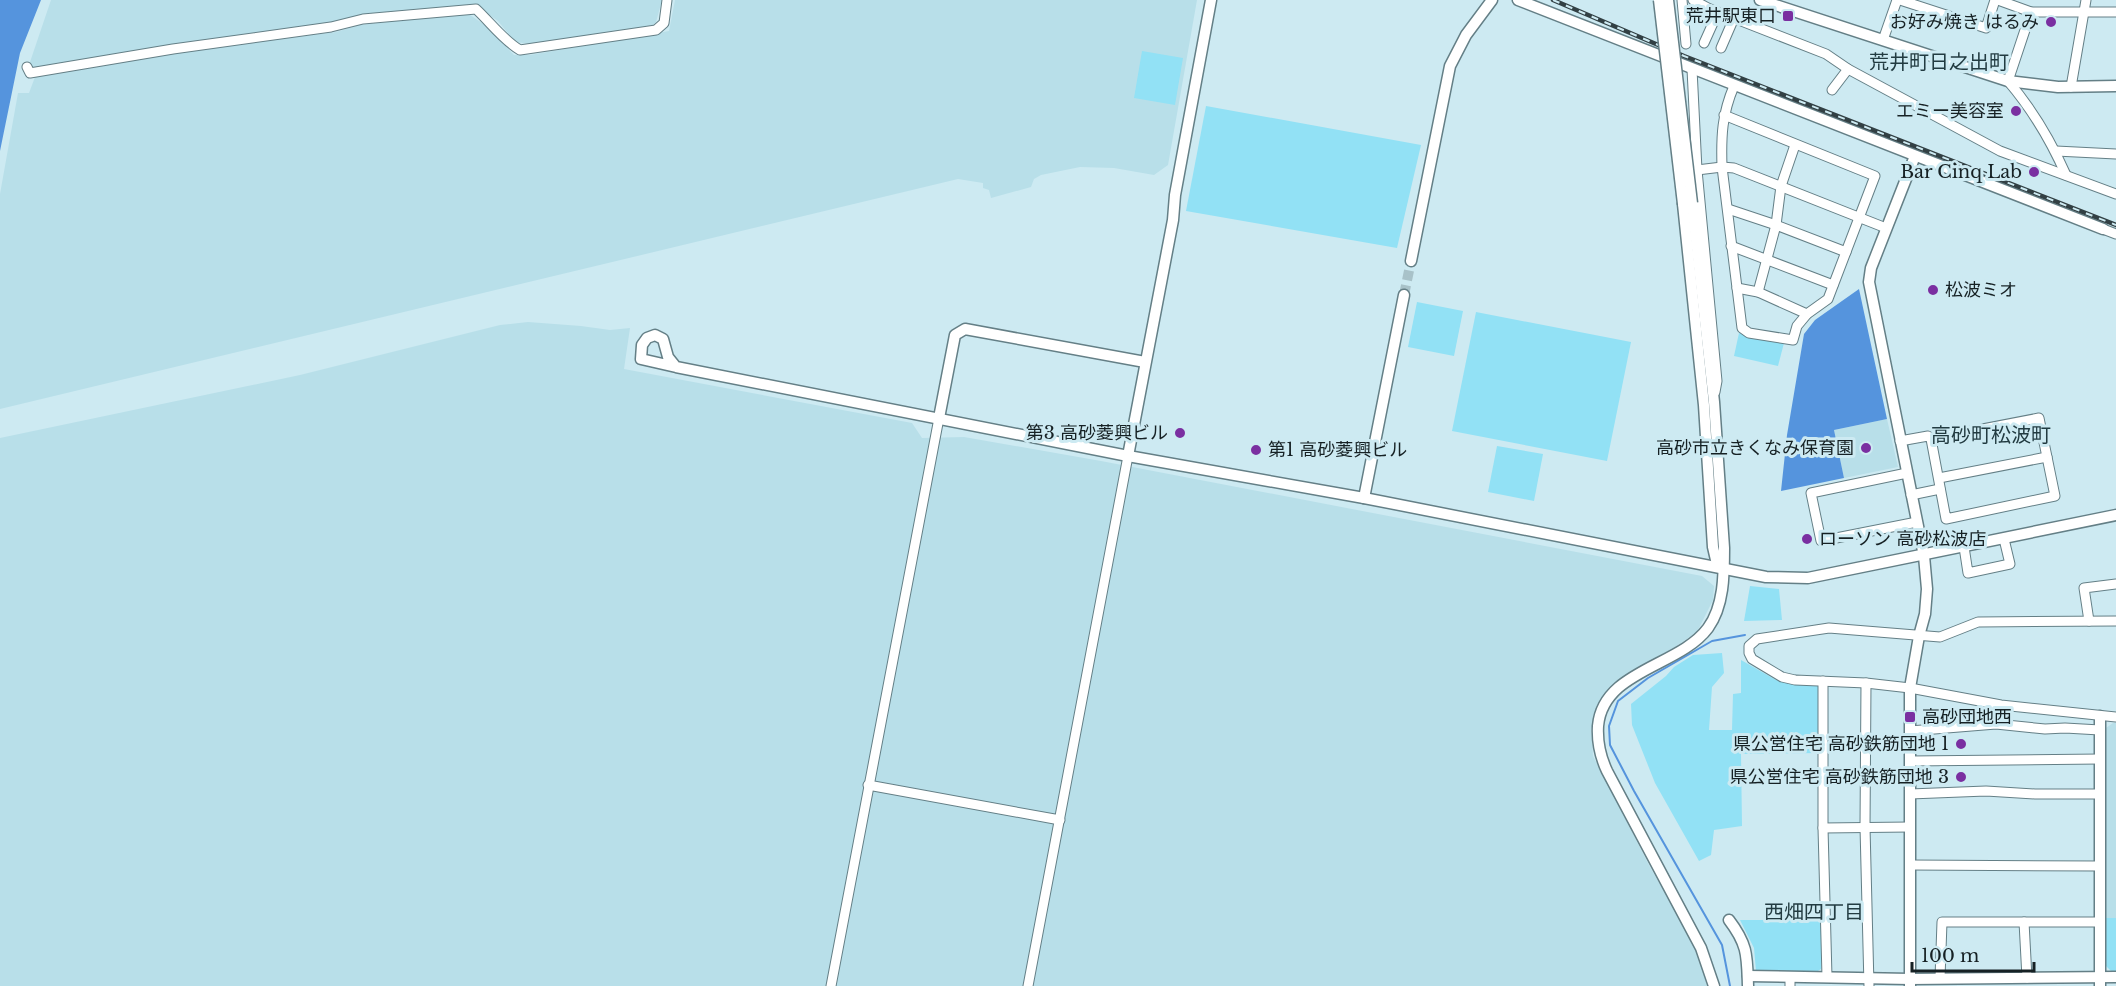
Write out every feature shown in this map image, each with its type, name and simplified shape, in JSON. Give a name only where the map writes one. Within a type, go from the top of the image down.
[{"type":"street","points":[[27,67],[30,73],[174,49],[331,27],[363,19],[476,9],[494,25],[508,43],[520,50],[656,30],[664,23],[667,0]]},
{"type":"street","points":[[1028,986],[1173,220],[1175,195],[1211,0]]},
{"type":"street","points":[[1411,261],[1450,66],[1466,35],[1492,0]]},
{"type":"street","points":[[1518,0],[2116,234]]},
{"type":"street","points":[[1659,0],[1714,402],[1724,570],[1719,604],[1715,617],[1707,629],[1698,639],[1642,672],[1615,692],[1602,709],[1598,744],[1601,758],[1701,948],[1714,986]]},
{"type":"street","points":[[1668,0],[1704,405],[1713,547],[1716,560],[1724,570]]},
{"type":"street","points":[[1682,0],[1686,44]]},
{"type":"street","points":[[1693,0],[1826,54],[1848,69],[2000,151],[2116,194]]},
{"type":"street","points":[[1761,0],[2008,81],[2042,86],[2116,86]]},
{"type":"street","points":[[1884,40],[1898,0],[1986,28],[1997,0],[2018,3],[2031,12],[2116,12]]},
{"type":"street","points":[[2071,87],[2086,0]]},
{"type":"street","points":[[1704,43],[1718,12]]},
{"type":"street","points":[[2008,81],[2031,12]]},
{"type":"street","points":[[1721,48],[1734,18]]},
{"type":"street","points":[[1692,69],[1697,170],[1717,381],[1714,402]]},
{"type":"street","points":[[1830,89],[1848,69]]},
{"type":"street","points":[[2008,81],[2025,100],[2056,151],[2066,175]]},
{"type":"street","points":[[1724,115],[1875,176],[1828,298],[1807,314],[1797,326],[1794,340],[1749,333],[1742,328],[1722,167],[1724,115],[1734,86]]},
{"type":"street","points":[[1758,292],[1776,225],[1781,186],[1795,145]]},
{"type":"street","points":[[2056,151],[2116,154]]},
{"type":"street","points":[[1910,982],[1910,688],[1919,636],[1925,619],[1927,589],[1924,556],[1869,282],[1871,268],[1915,156]]},
{"type":"street","points":[[1697,170],[1734,168],[1886,228]]},
{"type":"street","points":[[1728,209],[1846,252]]},
{"type":"street","points":[[1731,246],[1833,285]]},
{"type":"street","points":[[1737,288],[1758,292],[1807,314]]},
{"type":"street","points":[[1364,498],[1404,295]]},
{"type":"street","points":[[831,986],[956,335],[965,329],[1145,362]]},
{"type":"street","points":[[676,368],[668,357],[663,339],[655,335],[647,338],[642,345],[641,359],[676,368],[1128,456],[1604,544],[1766,577],[1808,578],[2116,515]]},
{"type":"street","points":[[1900,441],[1928,436],[1931,439],[2039,418],[2055,496],[1946,519],[1931,439]]},
{"type":"street","points":[[1939,478],[2047,457]]},
{"type":"street","points":[[1907,473],[1811,494],[1821,541],[1917,522]]},
{"type":"street","points":[[1911,495],[1940,489]]},
{"type":"street","points":[[1964,547],[1968,573],[2010,564],[2004,539]]},
{"type":"street","points":[[2088,621],[2084,588],[2116,584]]},
{"type":"street","points":[[2116,621],[1978,622],[1940,637],[1829,628],[1757,639],[1749,646],[1752,659],[1782,677],[1910,688],[2001,705],[2116,717]]},
{"type":"street","points":[[1824,681],[1823,828],[1830,980]]},
{"type":"street","points":[[1866,683],[1865,827],[1869,982]]},
{"type":"street","points":[[2065,712],[2065,728]]},
{"type":"street","points":[[2100,716],[2100,982]]},
{"type":"street","points":[[1910,731],[1996,724],[2045,729],[2100,730]]},
{"type":"street","points":[[1910,761],[2100,759]]},
{"type":"street","points":[[868,785],[1060,820]]},
{"type":"street","points":[[1910,794],[1986,790],[2035,794],[2100,794]]},
{"type":"street","points":[[1823,828],[1910,827]]},
{"type":"street","points":[[1910,865],[2100,866]]},
{"type":"street","points":[[1729,920],[1742,938],[1748,981],[1910,982],[1940,978],[2027,978],[2100,982],[2116,977]]},
{"type":"street","points":[[1940,978],[1942,922],[2100,922]]},
{"type":"street","points":[[2024,922],[2027,978]]},
{"type":"shaded area","points":[[51,0],[662,0],[656,22],[651,27],[531,44],[515,42],[498,21],[474,4],[364,16],[336,24],[34,69],[30,62]]},
{"type":"shaded area","points":[[675,0],[1197,0],[1168,165],[1154,175],[1114,168],[1080,167],[1041,175],[1034,179],[1031,187],[991,198],[989,190],[983,188],[983,183],[958,179],[0,409],[0,194],[18,93],[29,93],[35,77],[173,53],[336,32],[360,25],[467,13],[485,25],[514,55],[530,55],[669,31]]},
{"type":"shaded area","points":[[1142,51],[1183,58],[1175,105],[1134,98]]},
{"type":"shaded area","points":[[1206,106],[1421,145],[1397,248],[1186,211]]},
{"type":"shaded area","points":[[1417,302],[1463,311],[1454,356],[1408,347]]},
{"type":"shaded area","points":[[1476,312],[1631,342],[1607,461],[1452,431]]},
{"type":"shaded area","points":[[528,322],[610,330],[630,328],[624,369],[912,423],[922,438],[964,437],[1101,461],[1702,576],[1714,586],[1713,600],[1697,632],[1612,685],[1600,700],[1591,729],[1593,756],[1698,955],[1707,986],[0,986],[0,438],[300,375],[500,325]]},
{"type":"shaded area","points":[[1739,333],[1784,343],[1778,366],[1734,356]]},
{"type":"shaded area","name":"高砂市立きくなみ保育園","points":[[1887,419],[1898,467],[1844,478],[1834,430]]},
{"type":"shaded area","points":[[1497,446],[1543,454],[1534,501],[1488,492]]},
{"type":"shaded area","points":[[1750,586],[1779,589],[1782,620],[1744,621]]},
{"type":"shaded area","points":[[1722,653],[1724,673],[1712,687],[1709,730],[1732,730],[1733,694],[1741,693],[1741,660],[1776,680],[1799,685],[1820,686],[1821,753],[1741,754],[1742,826],[1714,830],[1711,855],[1699,861],[1655,783],[1632,725],[1631,704],[1674,667],[1693,655]]},
{"type":"shaded area","points":[[2116,723],[2116,918],[2106,918],[2106,728]]},
{"type":"shaded area","points":[[2106,918],[2116,918],[2116,972],[2112,972],[2106,966]]},
{"type":"shaded area","points":[[1740,920],[1821,920],[1821,969],[1818,971],[1756,971],[1754,948]]},
{"type":"water","points":[[0,0],[41,0],[20,53],[0,151]]},
{"type":"water","points":[[1859,289],[1887,419],[1834,430],[1844,478],[1781,491],[1787,435],[1804,334],[1815,320]]},
{"type":"waterway","points":[[1730,986],[1722,945],[1610,745],[1609,726],[1618,701],[1648,678],[1712,641],[1745,635]]},
{"type":"tunnel","points":[[1404,295],[1411,261]]},
{"type":"railway","points":[[1553,0],[1684,56],[2116,225]]},
{"type":"place","name":"荒井駅東口","points":[[1788,16]]},
{"type":"place","name":"お好み焼き はるみ","points":[[2051,22]]},
{"type":"place","name":"エミー美容室","points":[[2016,111]]},
{"type":"place","name":"Bar Cinq Lab","points":[[2034,172]]},
{"type":"place","name":"松波ミオ","points":[[1933,290]]},
{"type":"place","name":"第3 高砂菱興ビル","points":[[1180,433]]},
{"type":"place","name":"高砂市立きくなみ保育園","points":[[1866,448]]},
{"type":"place","name":"第1 高砂菱興ビル","points":[[1256,450]]},
{"type":"place","name":"ローソン 高砂松波店","points":[[1807,539]]},
{"type":"place","name":"高砂団地西","points":[[1910,717]]},
{"type":"place","name":"県公営住宅 高砂鉄筋団地 1","points":[[1961,744]]},
{"type":"place","name":"県公営住宅 高砂鉄筋団地 3","points":[[1961,777]]},
{"type":"district","name":"荒井町日之出町","points":[[1939,62]]},
{"type":"district","name":"高砂町松波町","points":[[1991,435]]},
{"type":"district","name":"西畑四丁目","points":[[1814,912]]}]
